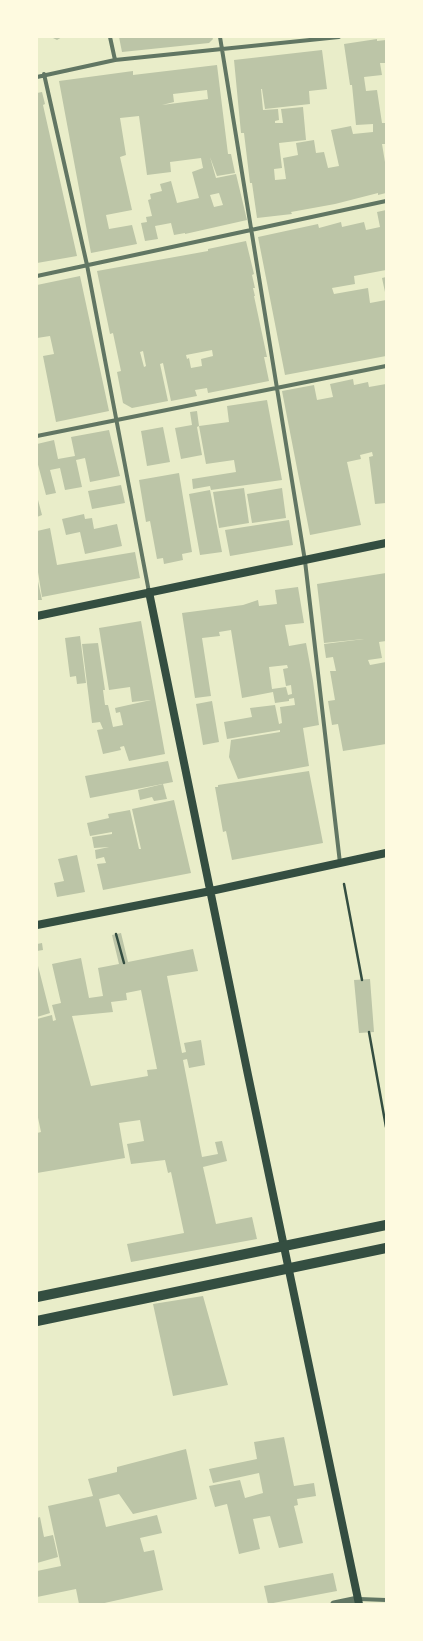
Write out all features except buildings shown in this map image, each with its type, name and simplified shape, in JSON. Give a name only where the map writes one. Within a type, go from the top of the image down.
[{"type":"main road","points":[[37,616],[386,543]]},
{"type":"main road","points":[[149,592],[211,891],[237,1025],[285,1246],[359,1602]]},
{"type":"main road","points":[[37,925],[211,891],[386,853]]},
{"type":"main road","points":[[37,1297],[386,1225]]},
{"type":"main road","points":[[37,1321],[386,1248]]},
{"type":"street","points":[[110,37],[115,60]]},
{"type":"street","points":[[220,37],[305,561],[340,863]]},
{"type":"street","points":[[37,77],[44,74],[115,60],[339,37]]},
{"type":"street","points":[[44,74],[87,265],[149,592]]},
{"type":"street","points":[[37,276],[386,201]]},
{"type":"street","points":[[37,436],[386,366]]},
{"type":"street","points":[[334,1604],[384,1600]]},
{"type":"street","points":[[378,1604],[384,1600]]},
{"type":"path","points":[[344,884],[362,980]]},
{"type":"path","points":[[116,934],[124,963]]},
{"type":"path","points":[[369,1032],[386,1127]]}]
